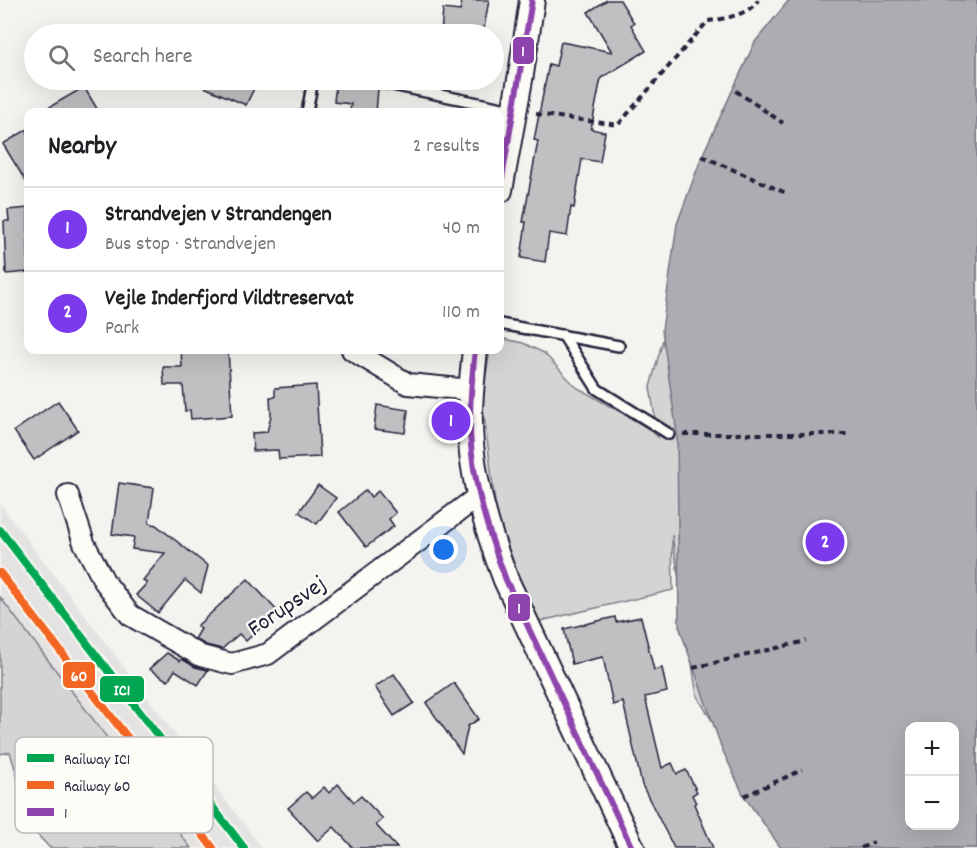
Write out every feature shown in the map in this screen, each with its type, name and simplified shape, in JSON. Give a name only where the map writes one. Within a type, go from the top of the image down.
[{"type":"street","points":[[504,169],[532,0]]},
{"type":"street","points":[[359,354],[408,384],[471,390]]},
{"type":"street","points":[[475,354],[471,390],[471,443],[491,540],[506,580],[632,848]]},
{"type":"street","name":"Forupsvej","points":[[68,495],[84,543],[104,581],[130,615],[201,656],[232,664],[268,654],[480,495]]},
{"type":"lane","points":[[308,108],[311,90]]},
{"type":"lane","points":[[415,90],[501,108]]},
{"type":"lane","points":[[504,109],[515,111]]},
{"type":"lane","points":[[504,325],[619,346]]},
{"type":"lane","points":[[563,335],[597,389],[673,434]]},
{"type":"path","points":[[515,111],[618,125],[708,21],[730,18],[755,5],[758,0]]},
{"type":"path","points":[[736,91],[783,123]]},
{"type":"path","points":[[702,156],[786,193]]},
{"type":"path","points":[[673,434],[847,434]]},
{"type":"path","points":[[693,668],[807,641]]},
{"type":"path","points":[[744,796],[802,770]]},
{"type":"path","points":[[861,848],[874,842]]},
{"type":"shaded area","points":[[789,0],[977,0],[977,848],[781,848],[744,796],[722,749],[679,626],[677,434],[662,330],[677,224],[702,156],[755,42]]},
{"type":"shaded area","points":[[977,0],[977,848],[789,848],[697,696],[672,535],[673,590],[536,622],[497,518],[482,399],[489,354],[504,354],[504,339],[523,343],[544,353],[576,387],[648,428],[658,437],[650,387],[728,102]]},
{"type":"shaded area","points":[[0,504],[177,737],[107,737],[0,597]]},
{"type":"shaded area","points":[[0,597],[107,737],[15,737],[15,769],[10,752],[0,754]]},
{"type":"shaded area","points":[[213,784],[262,848],[191,848],[180,833],[213,833]]},
{"type":"shaded area","points":[[36,833],[180,833],[191,848],[50,848]]},
{"type":"building","points":[[462,0],[489,0],[485,24],[442,24],[443,9],[460,11]]},
{"type":"building","points":[[607,0],[620,0],[634,23],[631,25],[646,51],[601,78],[591,129],[605,132],[600,162],[582,159],[567,236],[549,233],[545,262],[521,258],[526,222],[523,222],[538,141],[534,140],[549,64],[556,66],[561,42],[612,52],[588,12]]},
{"type":"building","points":[[79,90],[86,90],[97,108],[48,108]]},
{"type":"building","points":[[211,90],[253,90],[246,105]]},
{"type":"building","points":[[335,90],[378,90],[376,108],[350,108],[351,104],[334,102]]},
{"type":"building","points":[[24,131],[24,178],[3,144]]},
{"type":"building","points":[[24,208],[24,272],[6,274],[4,221],[9,221],[8,210]]},
{"type":"building","points":[[181,354],[228,354],[232,416],[191,419],[190,410],[185,411],[183,385],[164,385],[163,367],[182,367]]},
{"type":"building","points":[[316,385],[320,457],[279,459],[278,450],[253,451],[252,433],[267,432],[271,416],[270,397],[275,397],[275,388]]},
{"type":"building","points":[[58,401],[78,430],[34,460],[14,431]]},
{"type":"building","points":[[377,405],[408,410],[405,433],[374,429]]},
{"type":"building","points":[[119,483],[154,488],[149,523],[156,525],[208,566],[201,593],[185,580],[158,613],[136,595],[147,583],[143,580],[165,553],[132,549],[134,537],[112,534]]},
{"type":"building","points":[[318,485],[336,498],[317,524],[299,512]]},
{"type":"building","points":[[366,490],[371,497],[378,491],[396,513],[389,519],[394,526],[366,547],[339,512]]},
{"type":"building","points":[[248,579],[278,612],[246,641],[239,634],[222,649],[206,645],[195,639],[201,629],[197,626]]},
{"type":"building","points":[[615,617],[616,622],[641,617],[654,670],[662,668],[667,692],[645,697],[662,768],[672,763],[677,774],[686,770],[697,792],[692,795],[696,803],[694,804],[713,848],[674,848],[642,785],[623,702],[613,705],[603,657],[572,664],[564,629]]},
{"type":"building","points":[[167,653],[180,661],[182,659],[195,667],[208,670],[198,685],[175,670],[168,681],[149,669]]},
{"type":"building","points":[[394,674],[414,703],[394,716],[375,687]]},
{"type":"building","points":[[454,683],[479,719],[468,726],[462,754],[426,703]]},
{"type":"building","points":[[338,784],[354,802],[361,796],[383,819],[376,825],[397,848],[353,848],[334,827],[318,841],[288,808],[306,792],[312,798],[324,787],[329,793]]},
{"type":"rail line","name":"IC1","points":[[0,530],[159,737]]},
{"type":"rail line","name":"60","points":[[0,573],[127,737]]},
{"type":"rail line","name":"IC1","points":[[213,808],[244,848]]},
{"type":"rail line","name":"60","points":[[201,833],[213,848]]},
{"type":"transit line","name":"1","points":[[504,166],[532,0]]},
{"type":"transit line","name":"1","points":[[475,354],[470,402],[470,433],[474,471],[487,526],[506,580],[632,848]]},
{"type":"place","name":"Strandvejen v Strandengen","points":[[451,421]]},
{"type":"place","name":"Vejle Inderfjord Vildtreservat","points":[[825,542]]}]
